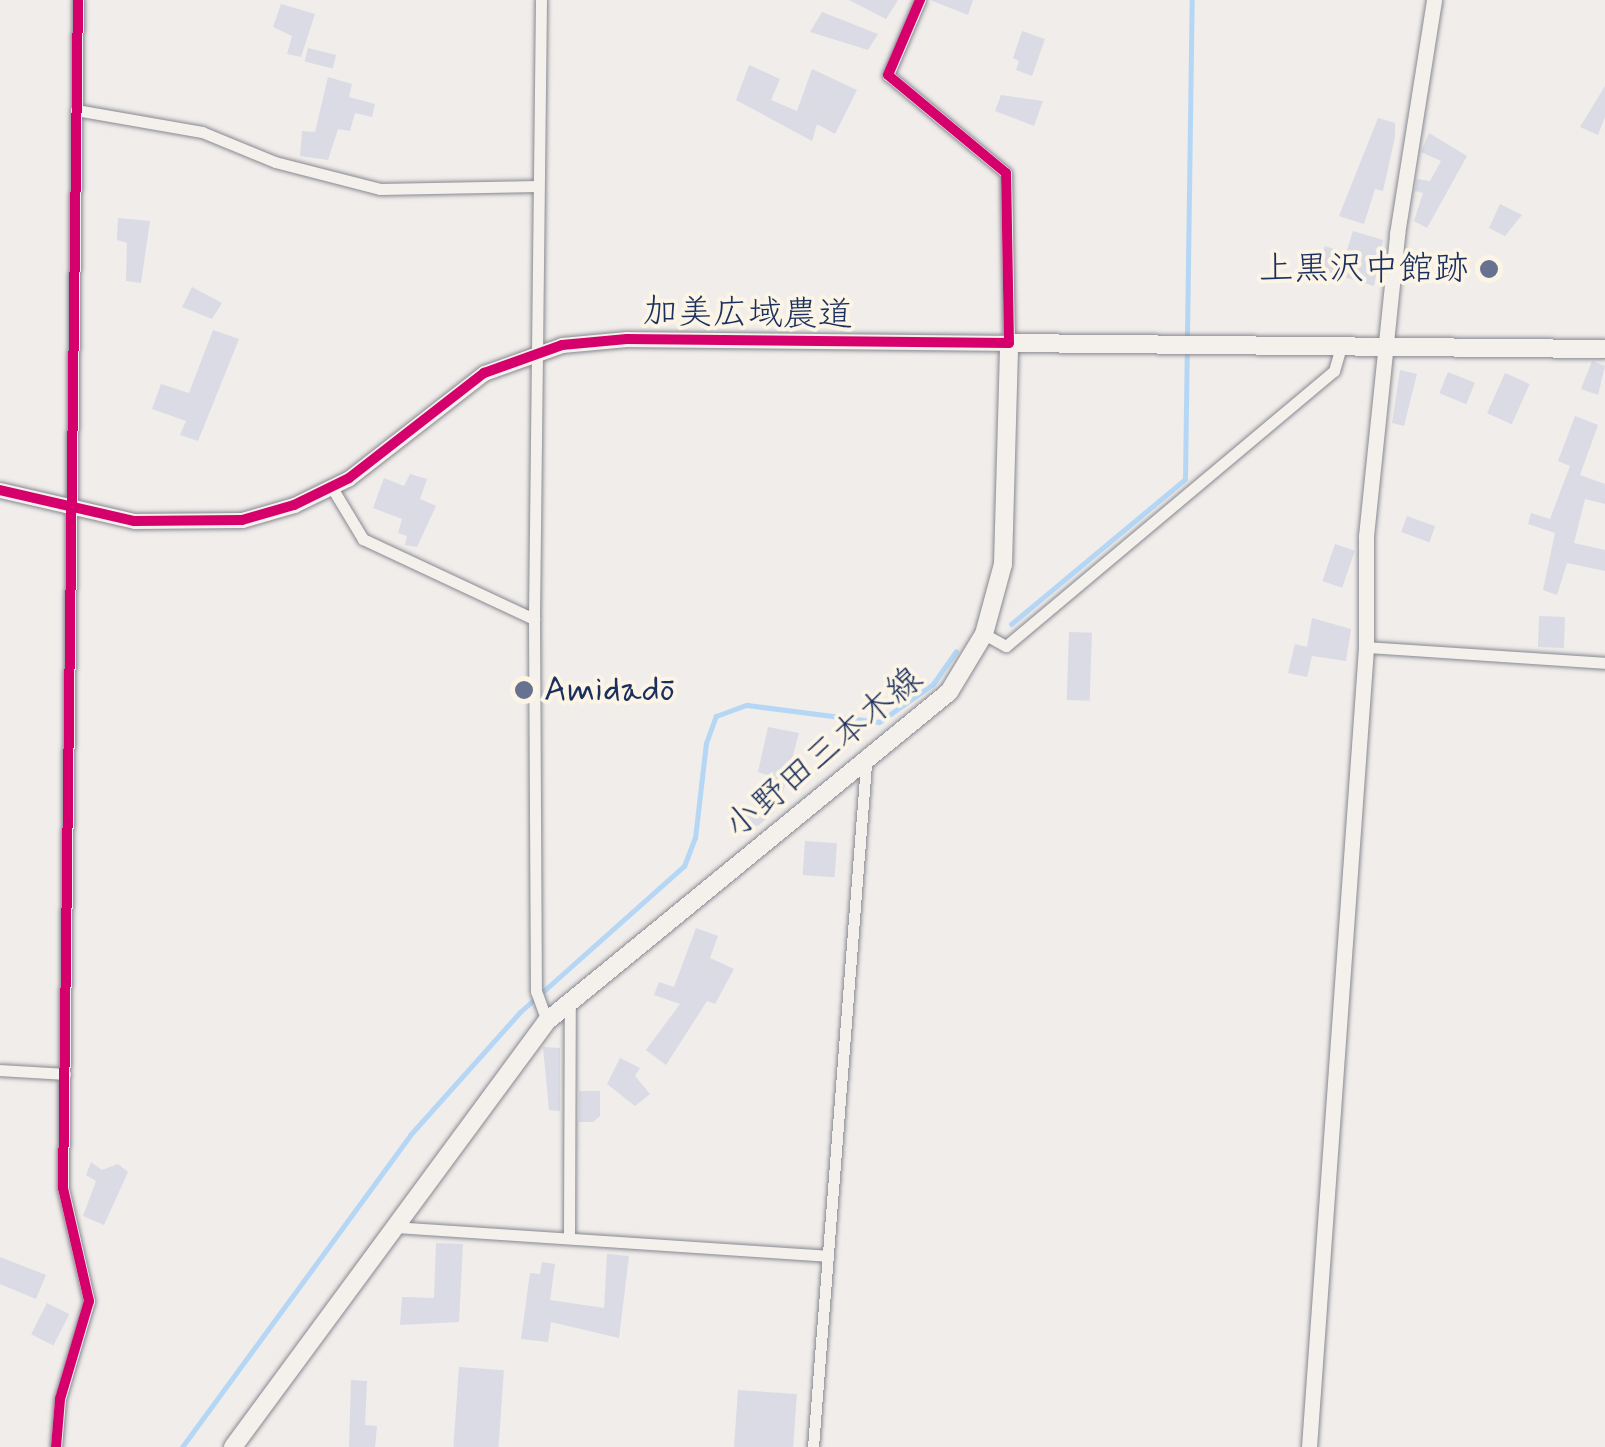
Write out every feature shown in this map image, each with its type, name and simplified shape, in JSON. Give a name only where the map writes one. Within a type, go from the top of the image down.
[{"type":"main road","points":[[1009,343],[1605,349]]},
{"type":"main road","name":"小野田三本木線","points":[[233,1447],[547,1021],[866,764],[949,692],[984,634],[1004,564],[1009,343]]},
{"type":"street","points":[[56,1447],[60,1399],[88,1301],[64,1204],[78,0]]},
{"type":"street","points":[[540,0],[535,352],[536,992],[547,1021]]},
{"type":"street","points":[[920,0],[888,75],[1006,174],[1009,343]]},
{"type":"street","points":[[1309,1447],[1366,647],[1366,536],[1386,346],[1434,0]]},
{"type":"street","points":[[76,110],[202,132],[275,162],[380,189],[538,186]]},
{"type":"street","name":"加美広域農道","points":[[0,490],[134,521],[204,524],[294,506],[331,486],[484,373],[535,352],[628,339],[1009,343]]},
{"type":"street","points":[[984,634],[1006,646],[1334,371],[1341,347]]},
{"type":"street","points":[[331,486],[363,538],[534,618]]},
{"type":"street","points":[[1366,647],[1605,663]]},
{"type":"street","points":[[813,1447],[824,1256],[866,764]]},
{"type":"street","points":[[569,1238],[570,1003]]},
{"type":"street","points":[[0,1070],[65,1074]]},
{"type":"street","points":[[394,1227],[824,1256]]},
{"type":"building","points":[[849,0],[898,0],[886,19]]},
{"type":"building","points":[[930,0],[973,0],[968,15]]},
{"type":"building","points":[[281,4],[315,14],[301,57],[287,54],[292,36],[273,27]]},
{"type":"building","points":[[822,12],[878,34],[868,50],[810,32]]},
{"type":"building","points":[[1022,31],[1045,39],[1032,76],[1016,70],[1019,61],[1013,58]]},
{"type":"building","points":[[308,48],[336,55],[333,69],[305,62]]},
{"type":"building","points":[[749,65],[780,79],[771,100],[797,111],[812,69],[857,90],[835,134],[817,124],[812,141],[736,100]]},
{"type":"building","points":[[328,77],[352,84],[349,97],[375,104],[372,117],[355,113],[350,131],[338,129],[328,160],[300,156],[302,131],[315,132]]},
{"type":"building","points":[[1605,86],[1605,117],[1598,135],[1580,127]]},
{"type":"building","points":[[1001,95],[1043,101],[1034,126],[995,111]]},
{"type":"building","points":[[1378,118],[1395,123],[1395,137],[1383,191],[1375,189],[1364,224],[1339,216]]},
{"type":"building","points":[[1429,133],[1467,156],[1427,228],[1414,221],[1423,193],[1415,191],[1417,179],[1430,181],[1441,161],[1421,152]]},
{"type":"building","points":[[1500,204],[1522,215],[1505,236],[1489,228]]},
{"type":"building","points":[[118,218],[150,221],[141,283],[126,281],[127,243],[117,240]]},
{"type":"building","points":[[1353,231],[1383,240],[1374,286],[1318,269],[1325,246],[1346,253]]},
{"type":"building","points":[[192,287],[222,303],[212,319],[182,307]]},
{"type":"building","points":[[213,330],[239,339],[198,441],[180,435],[186,421],[152,409],[161,384],[189,393]]},
{"type":"building","points":[[1592,361],[1605,366],[1598,395],[1581,389]]},
{"type":"building","points":[[1400,370],[1417,374],[1404,426],[1392,423]]},
{"type":"building","points":[[1448,372],[1475,383],[1466,404],[1439,393]]},
{"type":"building","points":[[1505,373],[1530,384],[1512,424],[1487,413]]},
{"type":"building","points":[[1575,416],[1598,425],[1580,475],[1605,484],[1605,504],[1585,499],[1574,543],[1605,550],[1605,571],[1567,563],[1557,595],[1543,590],[1555,533],[1528,524],[1531,513],[1550,519],[1570,466],[1558,461]]},
{"type":"building","points":[[410,474],[427,479],[420,499],[436,506],[417,547],[405,545],[407,536],[398,533],[402,519],[373,508],[384,478],[404,486]]},
{"type":"building","points":[[1407,516],[1435,526],[1429,542],[1401,532]]},
{"type":"building","points":[[1335,544],[1355,551],[1342,588],[1322,581]]},
{"type":"building","points":[[1539,616],[1565,617],[1564,648],[1538,647]]},
{"type":"building","points":[[1312,618],[1351,629],[1346,661],[1312,656],[1307,677],[1288,673],[1295,644],[1307,647]]},
{"type":"building","points":[[1069,632],[1092,633],[1090,701],[1067,700]]},
{"type":"building","points":[[768,727],[799,733],[783,792],[763,790],[767,775],[758,772]]},
{"type":"building","points":[[749,810],[774,812],[758,826],[734,822]]},
{"type":"building","points":[[805,841],[837,843],[835,877],[803,875]]},
{"type":"building","points":[[696,928],[718,936],[710,958],[734,969],[715,1004],[707,1001],[666,1065],[646,1050],[680,1004],[654,995],[659,982],[674,987]]},
{"type":"building","points":[[543,1047],[560,1048],[560,1111],[549,1110]]},
{"type":"building","points":[[620,1058],[640,1068],[635,1076],[650,1094],[635,1106],[607,1084]]},
{"type":"building","points":[[579,1091],[600,1091],[600,1116],[593,1122],[579,1122]]},
{"type":"building","points":[[91,1162],[102,1170],[118,1164],[128,1172],[104,1225],[83,1216],[96,1181],[86,1175]]},
{"type":"building","points":[[436,1243],[463,1244],[459,1322],[400,1325],[402,1297],[434,1298]]},
{"type":"building","points":[[607,1254],[629,1256],[619,1338],[551,1322],[548,1342],[521,1339],[530,1273],[540,1274],[542,1262],[555,1264],[550,1300],[604,1308]]},
{"type":"building","points":[[0,1257],[46,1275],[36,1299],[0,1284]]},
{"type":"building","points":[[47,1303],[69,1314],[53,1346],[31,1334]]},
{"type":"building","points":[[459,1367],[504,1370],[499,1447],[453,1447]]},
{"type":"building","points":[[351,1380],[367,1381],[365,1425],[377,1426],[375,1447],[349,1447]]},
{"type":"building","points":[[738,1390],[797,1394],[793,1447],[734,1447]]},
{"type":"waterway","points":[[1011,624],[1185,479],[1192,0]]},
{"type":"waterway","points":[[182,1447],[410,1135],[520,1012],[684,866],[695,838],[706,743],[716,716],[747,705],[879,722],[933,684],[956,651]]},
{"type":"cycle path","points":[[56,1447],[60,1399],[89,1301],[63,1188],[78,0]]},
{"type":"cycle path","points":[[0,490],[134,521],[242,520],[294,505],[349,478],[484,373],[562,345],[627,339],[1009,343],[1006,173],[888,75],[920,0]]},
{"type":"place","name":"上黒沢中館跡","points":[[1489,269]]},
{"type":"place","name":"Amidadō","points":[[524,690]]}]
